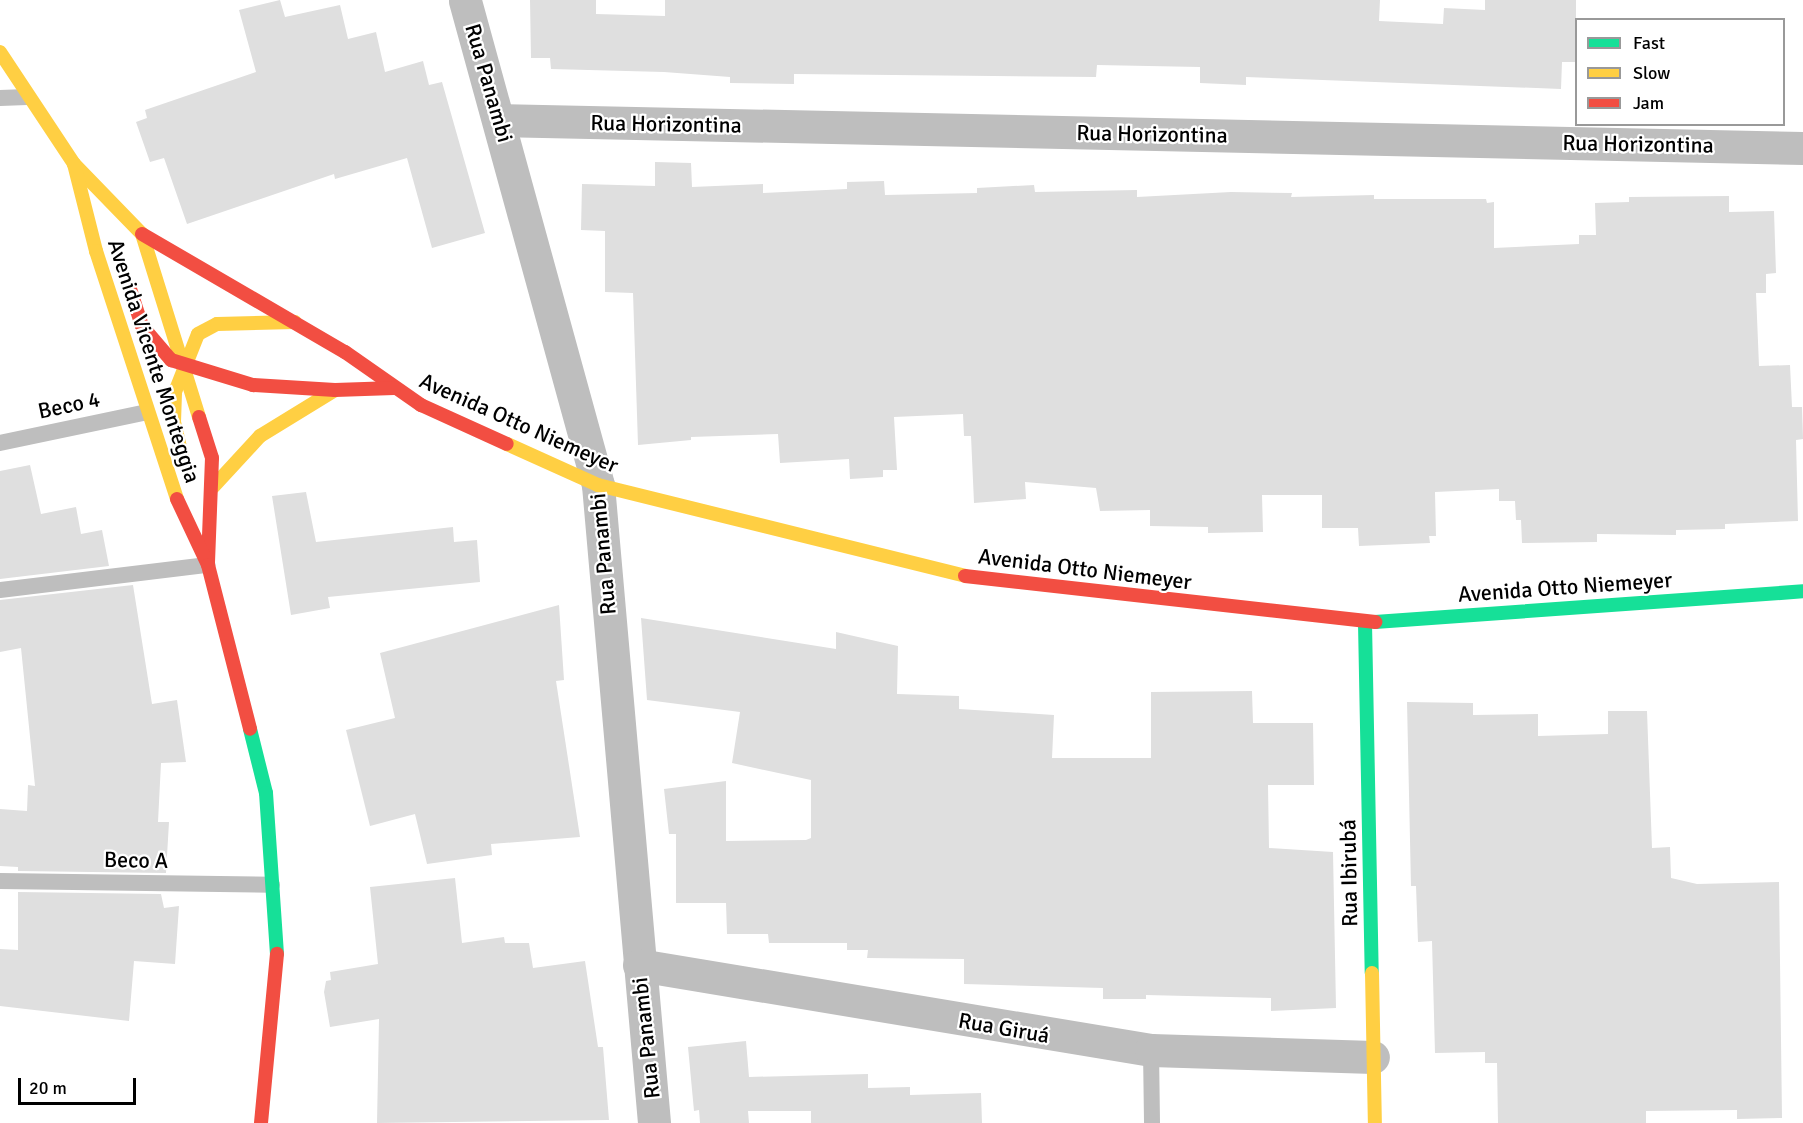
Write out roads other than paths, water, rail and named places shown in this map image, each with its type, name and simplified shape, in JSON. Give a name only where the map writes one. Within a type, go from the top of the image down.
[{"type":"main road","name":"Avenida Vicente Monteggia","points":[[0,52],[27,97],[74,164],[142,234],[185,364],[212,458],[213,487],[208,565]]},
{"type":"main road","name":"Avenida Vicente Monteggia","points":[[74,164],[96,250],[147,412],[180,507],[208,565],[266,793],[278,966],[261,1123]]},
{"type":"main road","name":"Avenida Otto Niemeyer","points":[[142,234],[295,322],[421,405],[598,485],[972,578],[1365,623],[1803,591]]},
{"type":"main road","name":"Avenida Otto Niemeyer","points":[[96,250],[127,280],[142,326],[158,349],[171,360],[253,385],[335,390],[394,388]]},
{"type":"main road","points":[[180,507],[186,480],[174,422],[175,392],[198,334],[217,324],[295,322]]},
{"type":"main road","points":[[213,487],[260,436],[282,419],[335,390]]},
{"type":"main road","name":"Rua Ibirubá","points":[[1365,623],[1375,1123]]},
{"type":"street","name":"Rua Panambi","points":[[465,0],[500,120],[598,485],[654,1123]]},
{"type":"street","name":"Rua Horizontina","points":[[500,120],[1803,148]]},
{"type":"street","name":"Rua Giruá","points":[[639,965],[1066,1039],[1150,1050],[1373,1057]]},
{"type":"lane","points":[[0,98],[27,97]]},
{"type":"lane","name":"Beco 4","points":[[0,443],[147,412]]},
{"type":"lane","points":[[0,590],[208,565]]},
{"type":"lane","name":"Beco A","points":[[0,880],[272,885]]},
{"type":"lane","points":[[1150,1050],[1152,1123]]}]
